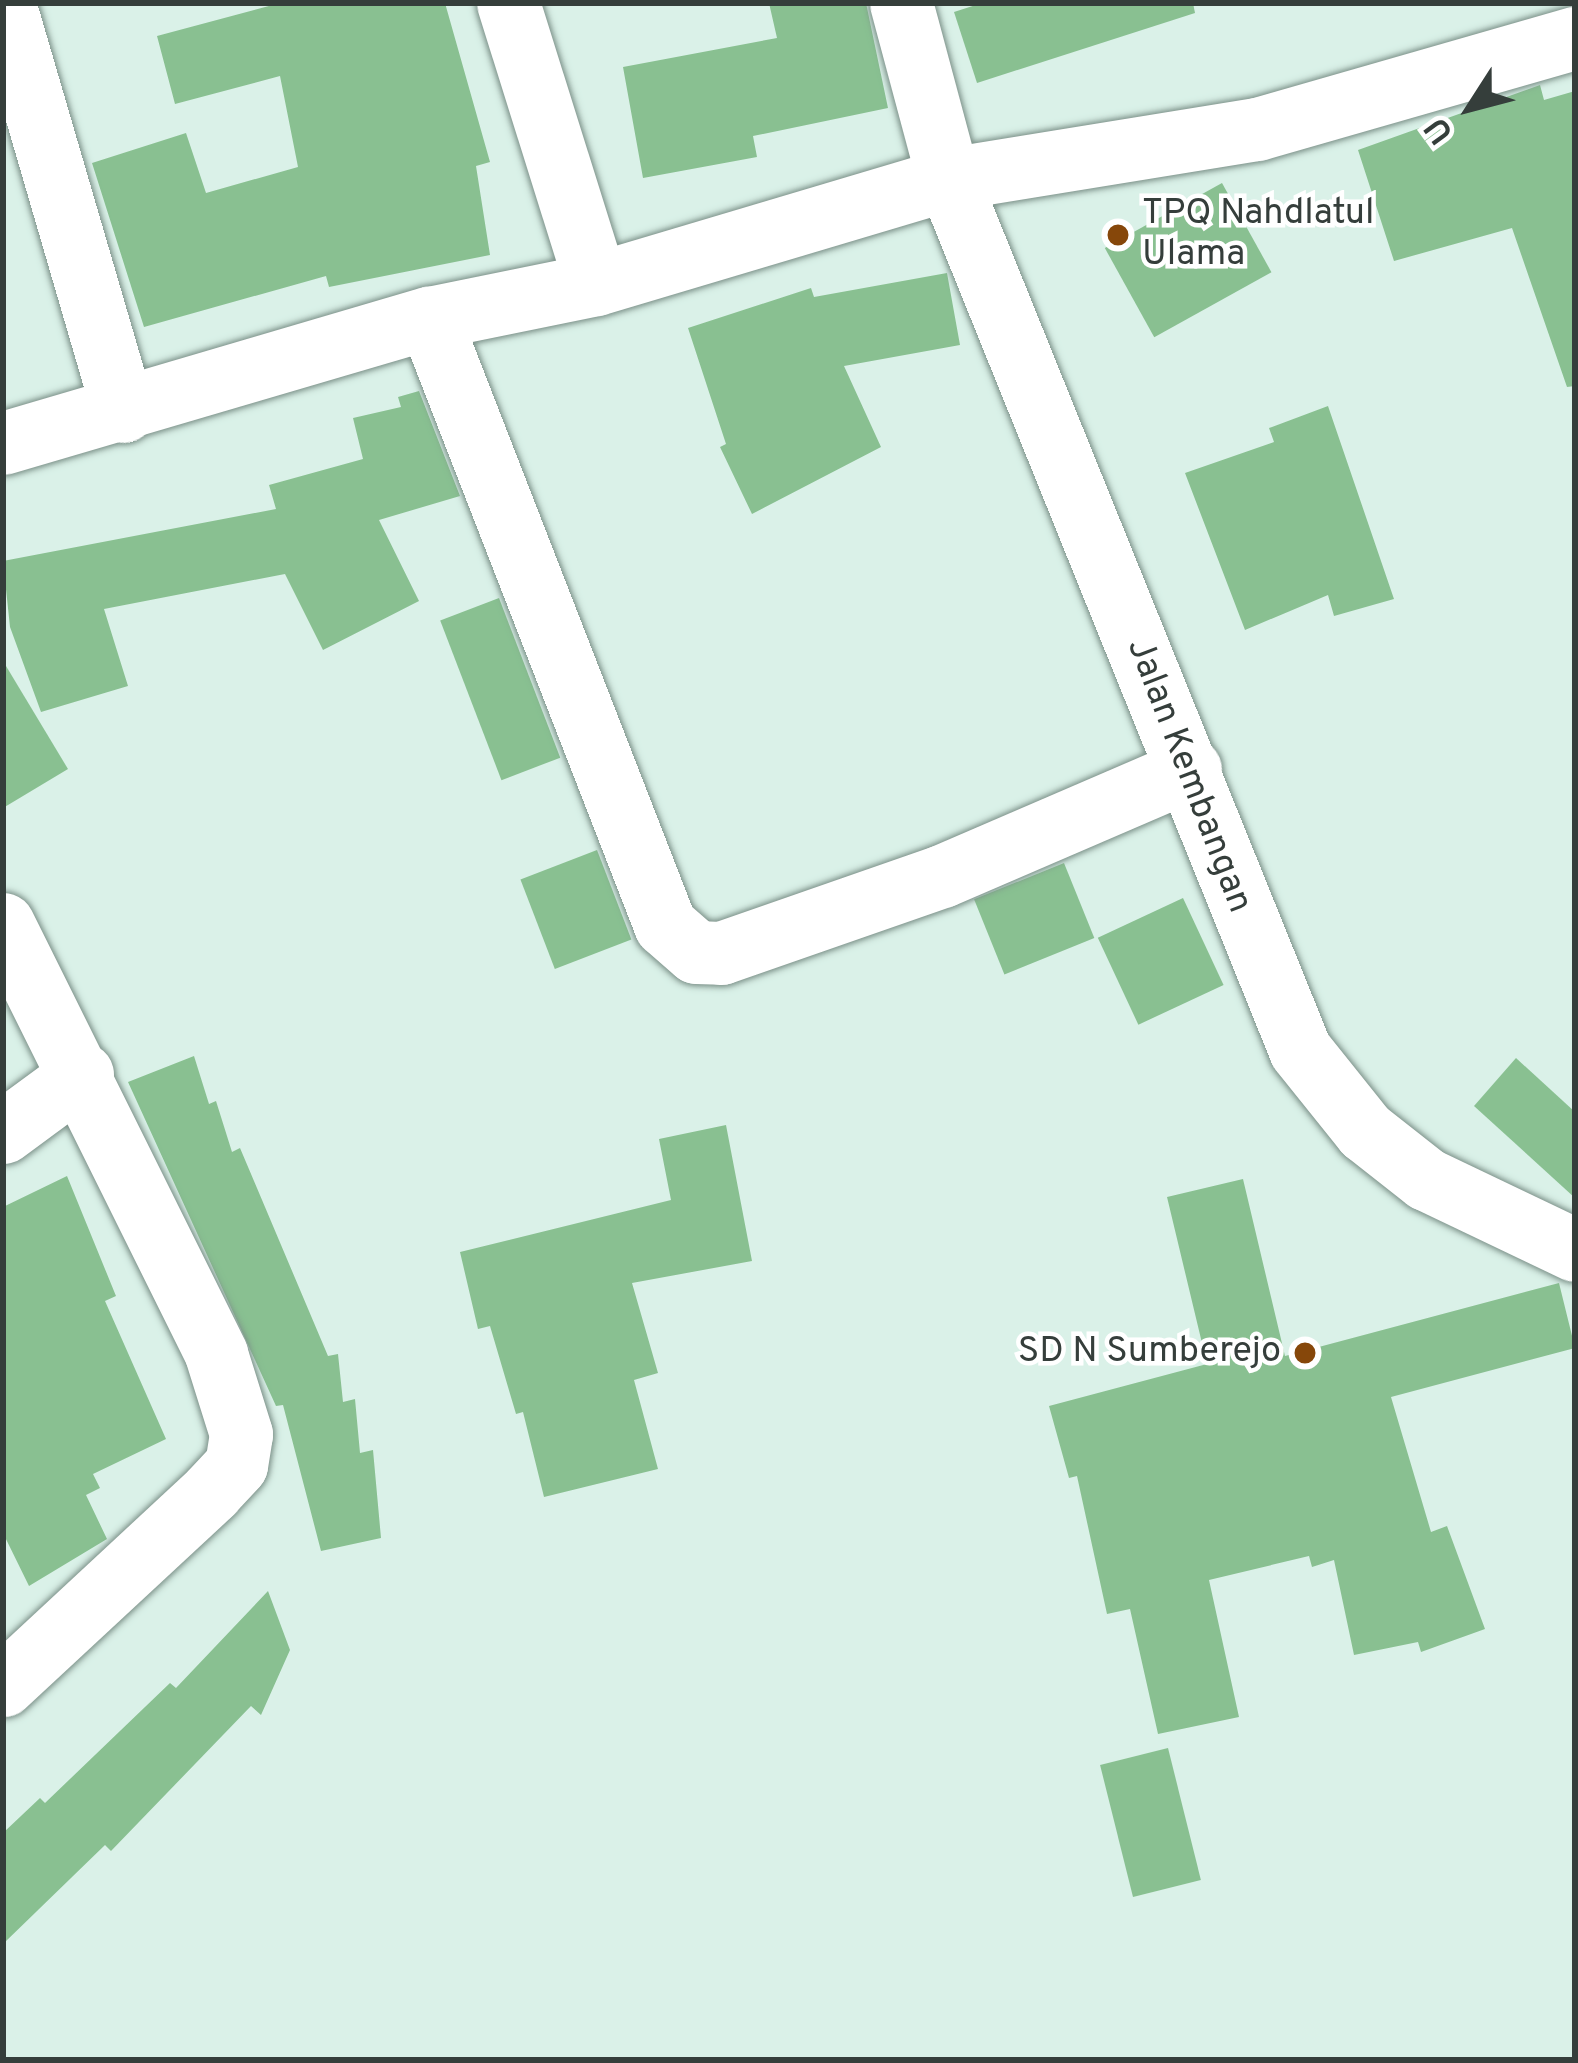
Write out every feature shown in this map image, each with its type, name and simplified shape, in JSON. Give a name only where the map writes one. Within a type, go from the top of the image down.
[{"type":"street","points":[[4,3],[123,411]]},
{"type":"street","points":[[508,3],[596,284]]},
{"type":"street","name":"Jalan Kembangan","points":[[901,3],[949,179],[1190,769],[1256,954],[1300,1050],[1365,1131],[1426,1179],[1575,1250]]},
{"type":"street","points":[[3,443],[429,318],[596,284],[949,179],[1257,129],[1568,27]]},
{"type":"street","points":[[429,318],[664,925],[697,952],[721,953],[942,876],[1190,769]]},
{"type":"street","points":[[3,924],[82,1074],[216,1354],[241,1434],[236,1465],[211,1492],[7,1669]]},
{"type":"street","points":[[3,1132],[82,1074]]},
{"type":"building","points":[[280,3],[445,3],[490,162],[476,166],[490,255],[329,287],[326,276],[144,327],[92,163],[186,133],[206,193],[298,167],[280,76],[175,104],[157,36]]},
{"type":"building","points":[[769,3],[866,3],[888,108],[753,136],[757,157],[643,178],[623,67],[777,38]]},
{"type":"building","points":[[982,3],[1193,3],[1195,13],[977,83],[954,12]]},
{"type":"building","points":[[1540,85],[1544,100],[1575,91],[1575,386],[1567,387],[1512,228],[1394,261],[1358,150]]},
{"type":"building","points":[[1222,183],[1271,272],[1154,337],[1105,248]]},
{"type":"building","points":[[947,273],[960,345],[844,366],[881,447],[752,514],[720,447],[726,444],[688,328],[811,288],[814,297]]},
{"type":"building","points":[[419,391],[460,496],[379,520],[419,601],[323,650],[285,574],[104,609],[128,686],[41,712],[10,627],[3,561],[276,509],[269,485],[363,459],[353,418],[401,407],[398,397]]},
{"type":"building","points":[[1328,406],[1394,599],[1334,616],[1328,595],[1245,630],[1185,473],[1274,442],[1269,428]]},
{"type":"building","points":[[499,598],[560,758],[501,780],[440,621]]},
{"type":"building","points":[[3,661],[68,769],[3,808]]},
{"type":"building","points":[[597,850],[631,940],[555,969],[520,879]]},
{"type":"building","points":[[1064,863],[1094,938],[1004,974],[974,899]]},
{"type":"building","points":[[1183,898],[1224,985],[1138,1025],[1098,938]]},
{"type":"building","points":[[194,1056],[209,1104],[216,1101],[232,1152],[240,1148],[328,1356],[338,1354],[343,1402],[355,1399],[360,1453],[373,1450],[381,1538],[321,1551],[283,1405],[276,1406],[128,1082]]},
{"type":"building","points":[[1516,1058],[1575,1112],[1575,1198],[1474,1106]]},
{"type":"building","points":[[726,1125],[752,1261],[632,1283],[658,1373],[634,1380],[658,1469],[544,1497],[523,1412],[516,1414],[490,1326],[478,1329],[460,1252],[671,1200],[659,1139]]},
{"type":"building","points":[[67,1176],[116,1296],[105,1301],[166,1439],[93,1474],[100,1488],[86,1495],[107,1539],[29,1586],[3,1533],[3,1207]]},
{"type":"building","points":[[1243,1179],[1285,1356],[1559,1283],[1575,1348],[1391,1397],[1431,1532],[1447,1526],[1485,1629],[1421,1652],[1418,1642],[1354,1655],[1334,1560],[1312,1567],[1309,1556],[1209,1580],[1239,1717],[1158,1734],[1130,1609],[1107,1614],[1077,1476],[1069,1478],[1049,1406],[1207,1364],[1167,1197]]},
{"type":"building","points":[[268,1591],[290,1650],[261,1715],[251,1706],[111,1851],[105,1845],[3,1944],[3,1833],[40,1798],[45,1803],[170,1683],[176,1688]]},
{"type":"building","points":[[1168,1748],[1201,1880],[1133,1897],[1100,1765]]},
{"type":"place","name":"TPQ Nahdlatul Ulama","points":[[1118,235]]},
{"type":"place","name":"SD N Sumberejo","points":[[1305,1353]]}]
